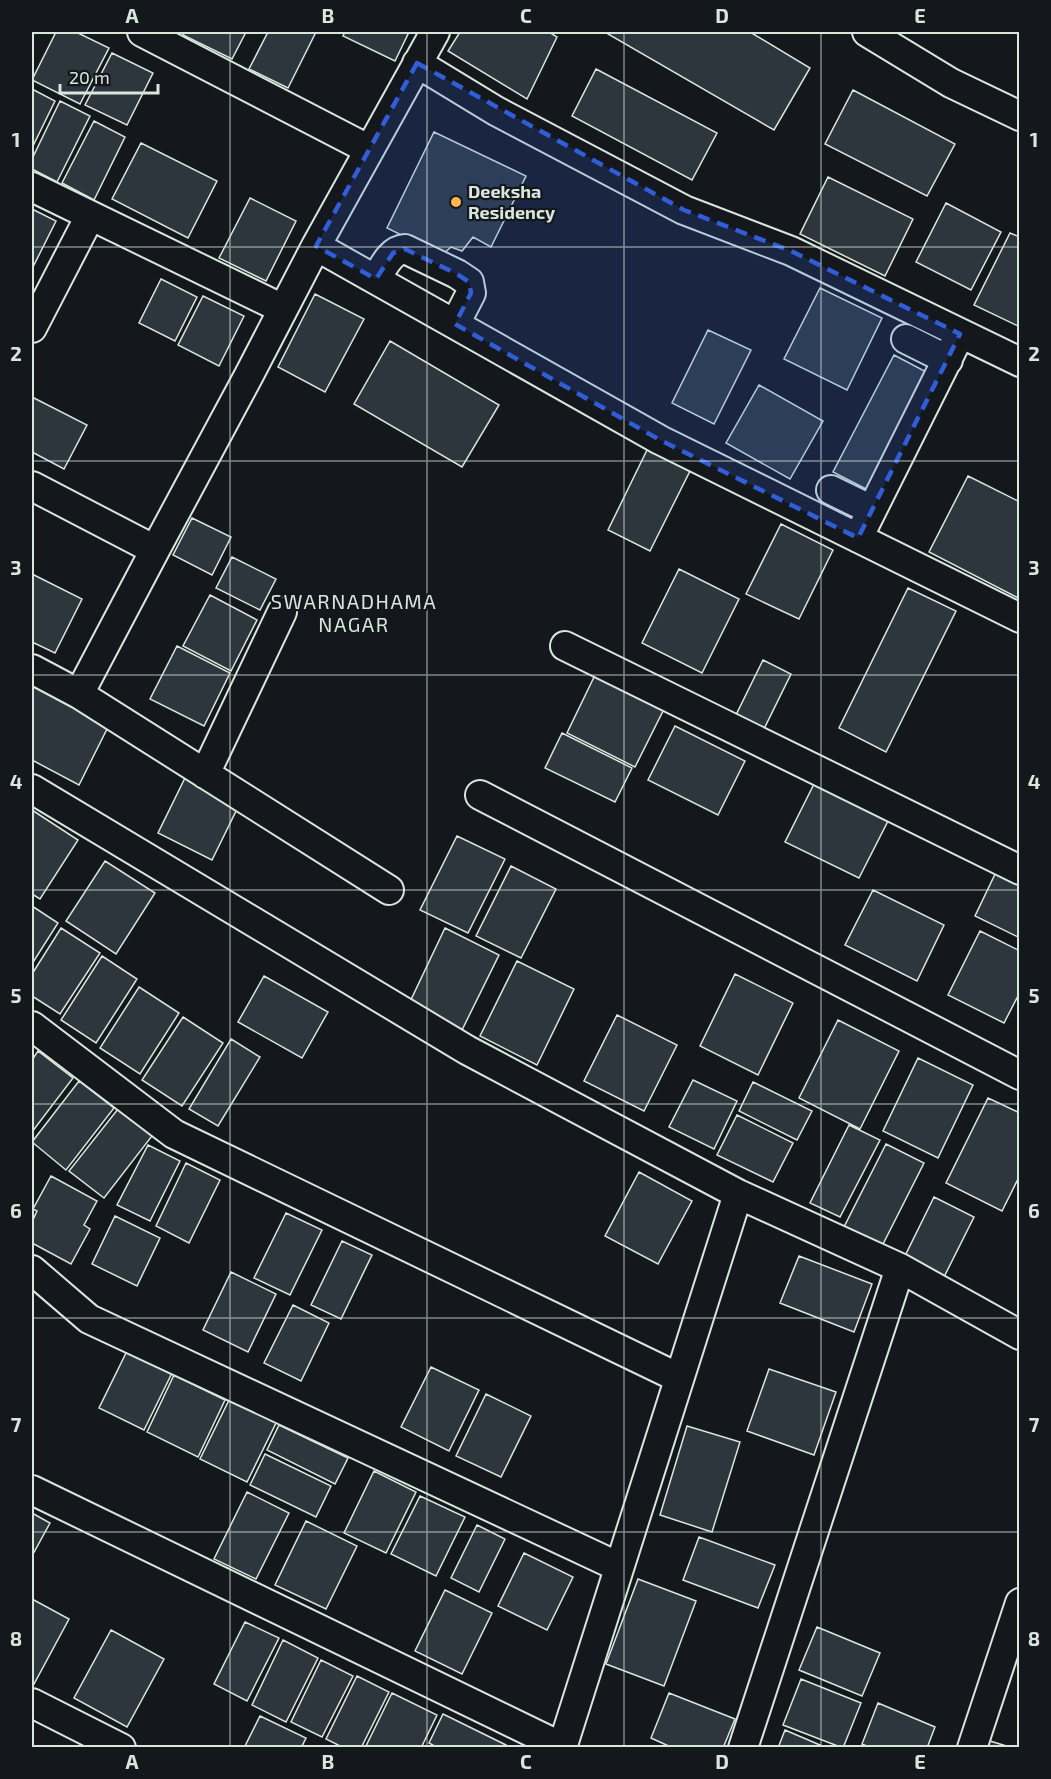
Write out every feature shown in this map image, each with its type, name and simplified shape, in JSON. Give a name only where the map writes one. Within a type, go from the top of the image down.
[{"type":"street","points":[[142,32],[368,149]]},
{"type":"street","points":[[80,694],[315,246],[435,32]]},
{"type":"street","points":[[867,32],[951,83],[1020,116]]},
{"type":"street","points":[[417,63],[496,111],[684,210],[791,251],[1020,362]]},
{"type":"street","points":[[32,188],[283,309]]},
{"type":"street","points":[[32,328],[90,216]]},
{"type":"street","points":[[315,246],[660,440],[1020,618]]},
{"type":"street","points":[[376,279],[393,253],[405,249],[457,274],[469,282],[471,293],[455,324]]},
{"type":"street","points":[[858,538],[960,334]]},
{"type":"street","points":[[906,339],[948,360]]},
{"type":"street","points":[[32,486],[155,550]]},
{"type":"street","points":[[831,490],[872,510]]},
{"type":"street","points":[[206,774],[282,612]]},
{"type":"street","points":[[565,646],[1020,870]]},
{"type":"street","points":[[32,669],[80,694],[389,890]]},
{"type":"street","points":[[32,789],[467,1050],[738,1194],[900,1268],[1020,1335]]},
{"type":"street","points":[[480,795],[1020,1075]]},
{"type":"street","points":[[32,1026],[174,1134],[679,1378]]},
{"type":"street","points":[[32,1490],[562,1747],[738,1194]]},
{"type":"street","points":[[743,1748],[900,1268]]},
{"type":"street","points":[[32,1270],[89,1318],[619,1567]]},
{"type":"street","points":[[972,1748],[1020,1603]]},
{"type":"street","points":[[32,1703],[121,1748]]},
{"type":"highlighted area","points":[[417,63],[684,210],[791,251],[960,334],[858,538],[660,440],[455,324],[471,293],[469,282],[457,274],[405,249],[393,253],[376,279],[316,246]]},
{"type":"building","points":[[56,32],[76,32],[109,48],[80,104],[32,80]]},
{"type":"building","points":[[185,32],[246,32],[232,59],[183,35]]},
{"type":"building","points":[[268,32],[316,32],[288,88],[249,69]]},
{"type":"building","points":[[345,32],[409,32],[395,61],[343,36]]},
{"type":"building","points":[[460,32],[549,32],[557,37],[527,99],[448,51]]},
{"type":"building","points":[[609,32],[750,32],[810,68],[774,130],[608,34]]},
{"type":"building","points":[[112,53],[153,73],[127,125],[85,105]]},
{"type":"building","points":[[596,69],[717,133],[692,180],[572,116]]},
{"type":"building","points":[[32,89],[55,101],[32,148]]},
{"type":"building","points":[[853,90],[955,144],[927,196],[825,144]]},
{"type":"building","points":[[60,101],[90,116],[57,182],[32,169],[32,159]]},
{"type":"building","points":[[94,121],[125,137],[94,200],[62,183]]},
{"type":"building","name":"Deeksha Residency","points":[[434,132],[526,176],[491,247],[473,237],[462,251],[451,247],[442,255],[387,228]]},
{"type":"building","points":[[141,143],[217,181],[188,238],[112,199]]},
{"type":"building","points":[[828,177],[913,219],[885,276],[800,234]]},
{"type":"building","points":[[250,198],[296,221],[266,281],[219,258]]},
{"type":"building","points":[[946,203],[1001,232],[971,290],[916,262]]},
{"type":"building","points":[[32,209],[56,221],[32,269]]},
{"type":"building","points":[[1010,233],[1020,237],[1020,327],[974,305]]},
{"type":"building","points":[[161,279],[197,297],[175,341],[139,323]]},
{"type":"building","points":[[820,288],[882,318],[847,390],[784,359]]},
{"type":"building","points":[[315,294],[364,319],[325,392],[278,367]]},
{"type":"building","points":[[203,296],[244,316],[219,366],[178,345]]},
{"type":"building","points":[[708,330],[751,350],[714,424],[672,403]]},
{"type":"building","points":[[390,341],[499,405],[462,467],[354,404]]},
{"type":"building","points":[[894,355],[932,375],[872,492],[833,472]]},
{"type":"building","points":[[759,385],[823,421],[790,479],[726,443]]},
{"type":"building","points":[[32,397],[87,425],[64,469],[32,452]]},
{"type":"building","points":[[648,448],[691,469],[650,551],[608,530]]},
{"type":"building","points":[[968,476],[1020,502],[1020,599],[929,552]]},
{"type":"building","points":[[192,518],[231,537],[212,575],[173,555]]},
{"type":"building","points":[[781,524],[833,550],[799,619],[746,594]]},
{"type":"building","points":[[232,557],[276,579],[260,610],[216,588]]},
{"type":"building","points":[[679,569],[739,599],[702,673],[642,643]]},
{"type":"building","points":[[32,574],[82,599],[55,653],[32,642]]},
{"type":"building","points":[[908,588],[956,611],[886,752],[839,728]]},
{"type":"building","points":[[210,595],[257,620],[231,671],[183,646]]},
{"type":"building","points":[[177,646],[230,673],[204,726],[150,699]]},
{"type":"building","points":[[763,660],[791,674],[762,733],[734,719]]},
{"type":"building","points":[[596,673],[665,707],[635,767],[567,733]]},
{"type":"building","points":[[32,685],[109,725],[79,785],[32,760]]},
{"type":"building","points":[[675,726],[745,761],[718,815],[648,780]]},
{"type":"building","points":[[562,733],[632,768],[615,802],[545,768]]},
{"type":"building","points":[[185,778],[239,805],[212,860],[158,833]]},
{"type":"building","points":[[815,782],[889,819],[859,878],[785,842]]},
{"type":"building","points":[[32,810],[78,840],[40,899],[32,894]]},
{"type":"building","points":[[457,836],[505,859],[468,933],[420,910]]},
{"type":"building","points":[[105,861],[155,893],[116,954],[66,921]]},
{"type":"building","points":[[511,866],[556,889],[521,958],[476,936]]},
{"type":"building","points":[[998,868],[1020,878],[1020,938],[975,916]]},
{"type":"building","points":[[873,890],[944,925],[917,981],[845,945]]},
{"type":"building","points":[[32,906],[58,923],[32,964]]},
{"type":"building","points":[[61,928],[100,953],[60,1014],[32,996],[32,974]]},
{"type":"building","points":[[445,928],[499,955],[461,1032],[408,1006]]},
{"type":"building","points":[[980,931],[1020,951],[1020,992],[1004,1023],[948,995]]},
{"type":"building","points":[[102,956],[137,979],[96,1043],[61,1020]]},
{"type":"building","points":[[517,961],[574,989],[537,1065],[480,1036]]},
{"type":"building","points":[[735,974],[793,1003],[758,1075],[700,1046]]},
{"type":"building","points":[[264,976],[328,1012],[302,1058],[238,1022]]},
{"type":"building","points":[[139,987],[179,1013],[140,1074],[100,1048]]},
{"type":"building","points":[[617,1015],[677,1045],[644,1111],[584,1081]]},
{"type":"building","points":[[183,1017],[223,1043],[182,1106],[142,1080]]},
{"type":"building","points":[[838,1020],[899,1051],[860,1129],[799,1098]]},
{"type":"building","points":[[231,1039],[260,1057],[218,1126],[189,1109]]},
{"type":"building","points":[[38,1051],[73,1078],[32,1132],[32,1060]]},
{"type":"building","points":[[918,1058],[973,1085],[938,1158],[883,1131]]},
{"type":"building","points":[[693,1080],[737,1101],[714,1149],[669,1127]]},
{"type":"building","points":[[79,1081],[114,1108],[66,1170],[32,1142]]},
{"type":"building","points":[[753,1082],[812,1111],[797,1140],[739,1111]]},
{"type":"building","points":[[988,1098],[1020,1113],[1020,1175],[1002,1211],[946,1183]]},
{"type":"building","points":[[118,1109],[152,1136],[104,1198],[69,1171]]},
{"type":"building","points":[[737,1115],[793,1143],[773,1182],[717,1155]]},
{"type":"building","points":[[849,1125],[880,1140],[840,1217],[810,1203]]},
{"type":"building","points":[[886,1144],[924,1163],[881,1248],[843,1229]]},
{"type":"building","points":[[148,1145],[180,1161],[150,1221],[117,1205]]},
{"type":"building","points":[[186,1163],[220,1180],[189,1243],[156,1226]]},
{"type":"building","points":[[639,1172],[692,1201],[658,1264],[605,1236]]},
{"type":"building","points":[[51,1176],[97,1201],[84,1225],[90,1229],[71,1264],[32,1243],[32,1222],[37,1211],[33,1209]]},
{"type":"building","points":[[934,1197],[974,1217],[943,1279],[903,1260]]},
{"type":"building","points":[[286,1213],[322,1230],[290,1295],[254,1278]]},
{"type":"building","points":[[115,1216],[160,1238],[137,1286],[92,1264]]},
{"type":"building","points":[[342,1241],[372,1255],[341,1319],[311,1305]]},
{"type":"building","points":[[799,1256],[872,1284],[854,1332],[780,1303]]},
{"type":"building","points":[[231,1272],[276,1294],[248,1352],[203,1330]]},
{"type":"building","points":[[293,1305],[329,1323],[301,1381],[264,1363]]},
{"type":"building","points":[[127,1351],[172,1373],[144,1430],[99,1408]]},
{"type":"building","points":[[431,1367],[479,1390],[449,1451],[401,1427]]},
{"type":"building","points":[[769,1369],[836,1392],[814,1455],[747,1431]]},
{"type":"building","points":[[174,1375],[225,1400],[198,1457],[147,1432]]},
{"type":"building","points":[[486,1394],[531,1416],[501,1477],[456,1456]]},
{"type":"building","points":[[230,1398],[277,1421],[247,1482],[200,1459]]},
{"type":"building","points":[[279,1425],[348,1458],[335,1484],[267,1450]]},
{"type":"building","points":[[687,1426],[740,1442],[712,1532],[660,1515]]},
{"type":"building","points":[[265,1454],[331,1486],[316,1517],[250,1485]]},
{"type":"building","points":[[374,1471],[416,1492],[386,1553],[344,1533]]},
{"type":"building","points":[[247,1492],[289,1513],[256,1579],[214,1559]]},
{"type":"building","points":[[420,1496],[465,1517],[436,1576],[391,1554]]},
{"type":"building","points":[[32,1513],[50,1523],[32,1556]]},
{"type":"building","points":[[306,1521],[357,1546],[326,1609],[275,1585]]},
{"type":"building","points":[[477,1525],[505,1539],[479,1592],[451,1578]]},
{"type":"building","points":[[699,1537],[775,1565],[758,1608],[683,1580]]},
{"type":"building","points":[[524,1553],[573,1577],[547,1630],[498,1606]]},
{"type":"building","points":[[638,1579],[696,1601],[664,1686],[606,1664]]},
{"type":"building","points":[[445,1590],[492,1613],[462,1674],[415,1651]]},
{"type":"building","points":[[32,1599],[69,1619],[34,1684],[32,1683]]},
{"type":"building","points":[[245,1622],[279,1638],[247,1701],[214,1684]]},
{"type":"building","points":[[817,1627],[880,1653],[862,1696],[799,1670]]},
{"type":"building","points":[[111,1630],[164,1659],[127,1727],[74,1698]]},
{"type":"building","points":[[283,1640],[318,1658],[286,1722],[252,1705]]},
{"type":"building","points":[[321,1660],[353,1676],[322,1737],[291,1722]]},
{"type":"building","points":[[357,1676],[389,1692],[361,1748],[344,1748],[326,1739]]},
{"type":"building","points":[[801,1679],[861,1703],[843,1748],[783,1725]]},
{"type":"building","points":[[392,1693],[437,1715],[421,1748],[365,1748]]},
{"type":"building","points":[[669,1693],[735,1719],[723,1748],[673,1748],[651,1738]]},
{"type":"building","points":[[878,1703],[935,1727],[927,1748],[871,1748],[862,1744]]},
{"type":"building","points":[[443,1714],[506,1745],[505,1748],[438,1748],[429,1743]]},
{"type":"building","points":[[260,1716],[306,1738],[301,1748],[244,1748]]},
{"type":"building","points":[[785,1730],[827,1748],[778,1748]]},
{"type":"building","points":[[977,1737],[1013,1748],[974,1748]]},
{"type":"place","name":"Deeksha Residency","points":[[456,202]]},
{"type":"district","name":"SWARNADHAMA NAGAR","points":[[354,614]]}]
